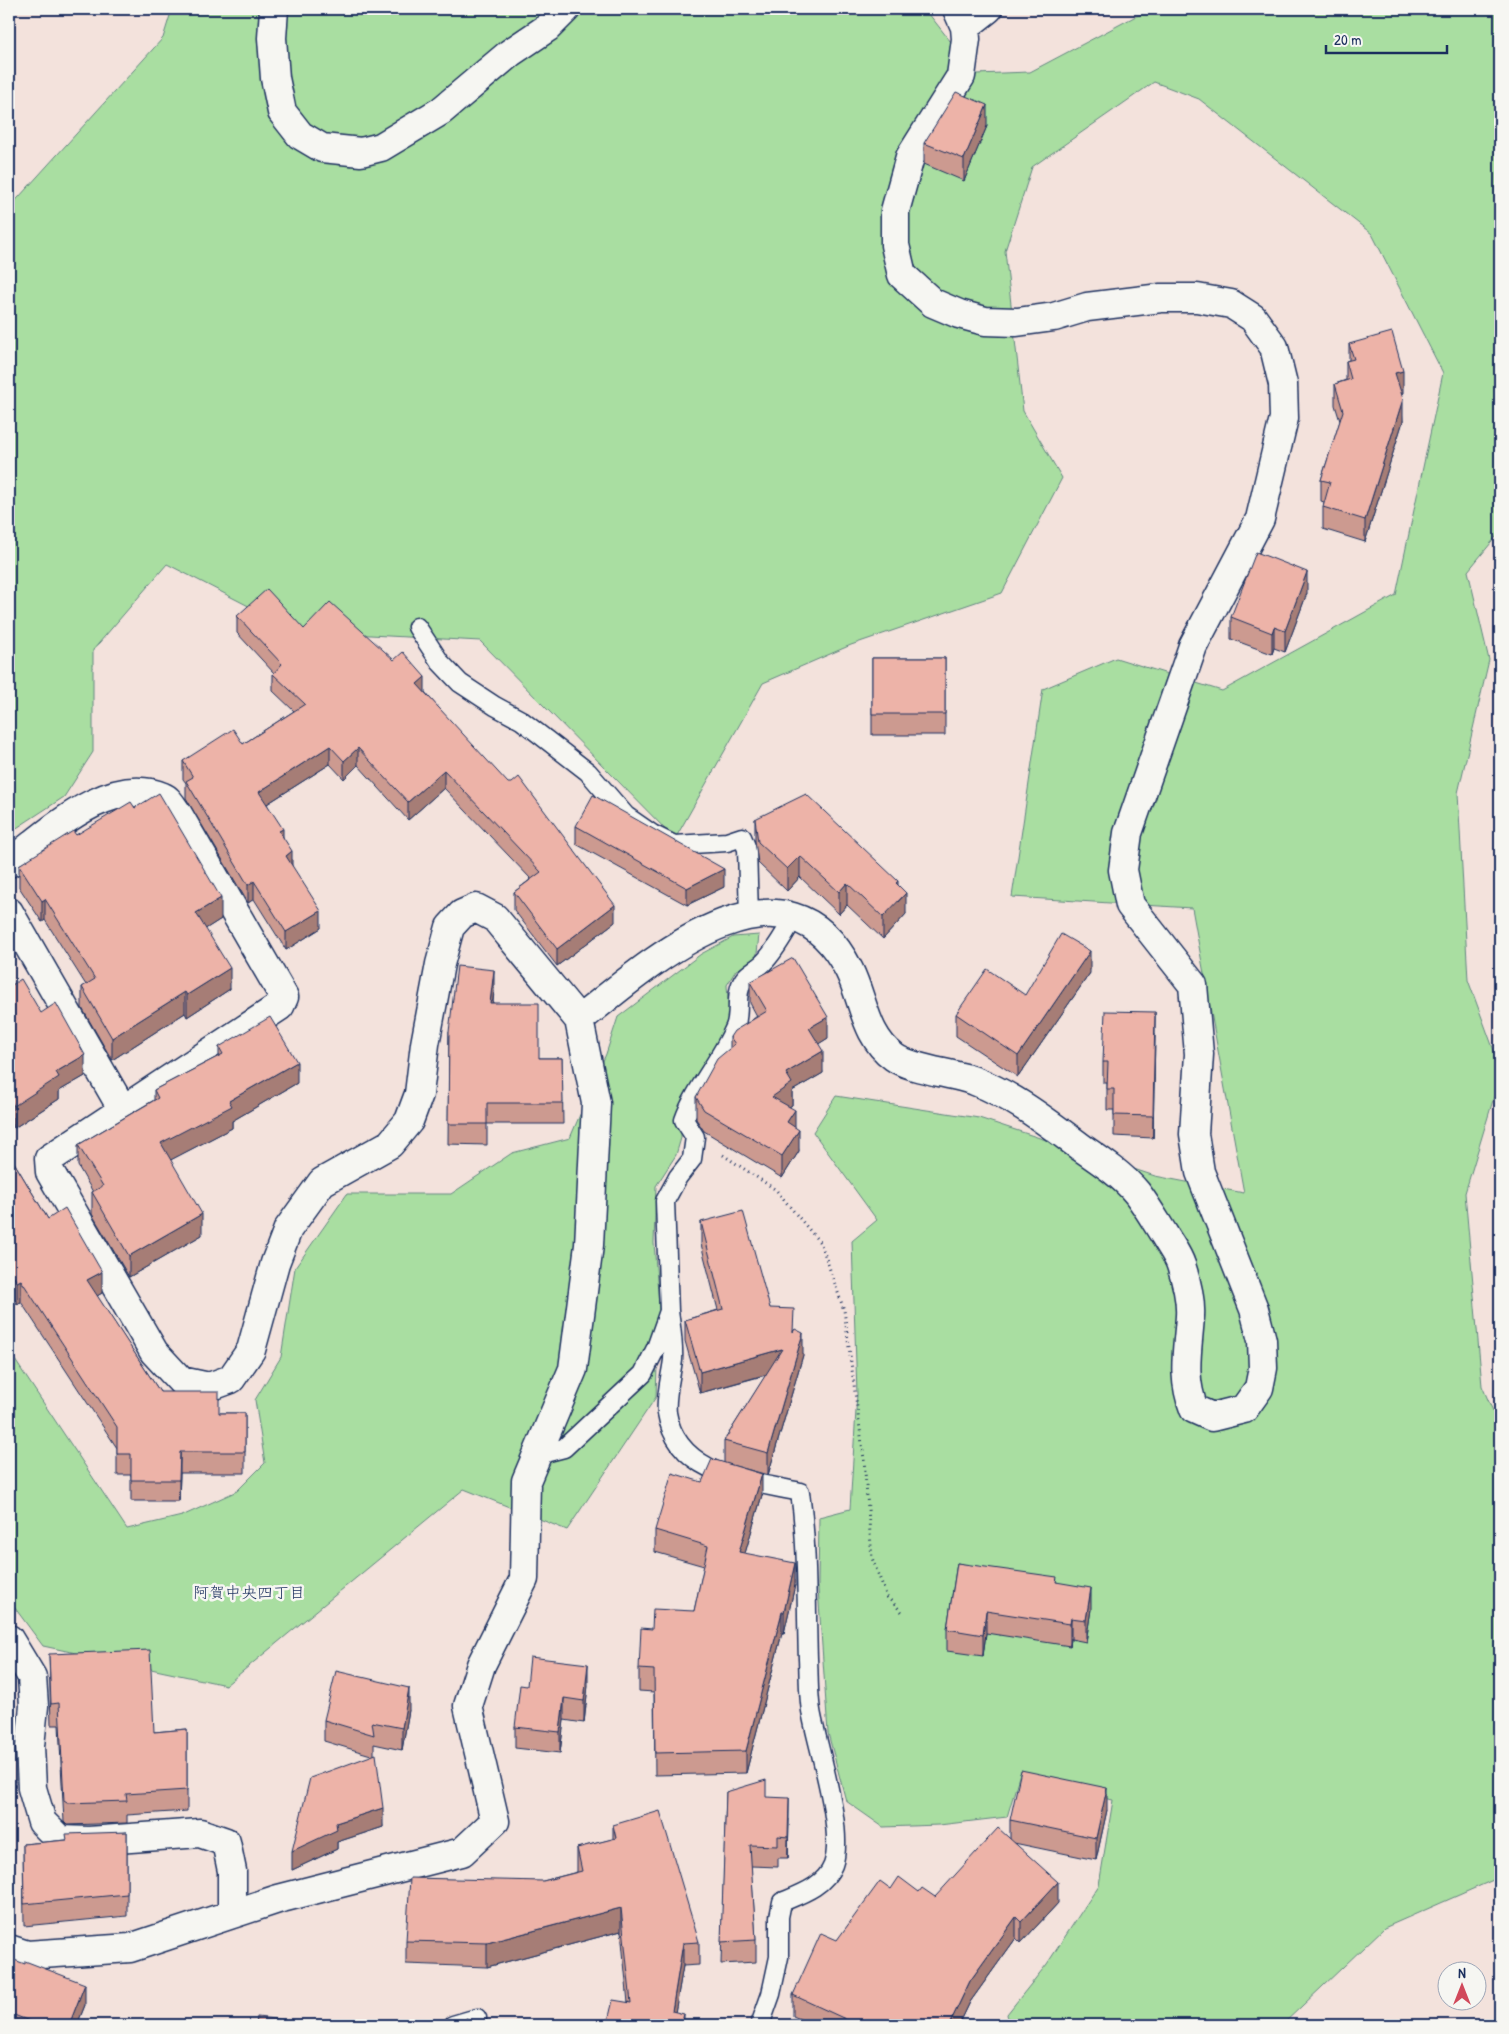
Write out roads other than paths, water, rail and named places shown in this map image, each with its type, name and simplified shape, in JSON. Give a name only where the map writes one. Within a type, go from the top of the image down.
[{"type":"street","points":[[274,9],[272,38],[275,78],[282,112],[300,135],[322,148],[361,152],[382,147],[441,111],[510,53],[548,28],[566,9]]},
{"type":"street","points":[[580,1020],[650,963],[694,936],[735,918],[749,915],[762,914],[794,918],[826,937],[849,970],[862,1007],[876,1038],[895,1058],[963,1076],[1000,1090],[1112,1170],[1137,1193],[1181,1263],[1191,1313],[1186,1389],[1194,1408],[1212,1417],[1244,1409],[1259,1388],[1262,1368],[1262,1340],[1254,1309],[1200,1172],[1194,1134],[1199,1054],[1193,985],[1130,905],[1124,870],[1128,833],[1193,646],[1260,518],[1284,418],[1283,384],[1274,347],[1253,318],[1231,304],[1198,298],[1161,298],[1087,306],[1054,317],[1018,322],[986,321],[959,314],[933,303],[902,275],[895,245],[895,211],[900,187],[910,157],[961,76],[966,39],[961,18],[988,9]]},
{"type":"street","points":[[9,863],[70,817],[104,797],[138,791],[165,797],[178,814],[284,997],[280,1006],[50,1159],[50,1172],[154,1352],[181,1381],[209,1387],[231,1379],[251,1350],[276,1263],[288,1229],[322,1182],[390,1144],[409,1121],[418,1094],[440,964],[450,927],[462,914],[476,908],[495,918],[580,1020],[596,1103],[589,1245],[573,1369],[526,1481],[524,1579],[481,1665],[468,1706],[495,1821],[462,1852],[278,1899],[130,1948],[27,1955],[9,1949]]},
{"type":"street","points":[[9,912],[123,1110]]},
{"type":"street","points":[[9,1639],[32,1677],[34,1706],[30,1746],[32,1788],[42,1822],[60,1840],[89,1841],[200,1833],[226,1842],[232,1871],[232,1914]]},
{"type":"lane","points":[[417,627],[440,662],[460,683],[495,706],[521,720],[588,772],[626,816],[652,834],[674,845],[727,842],[742,837],[747,849],[749,915]]},
{"type":"lane","points":[[760,2025],[771,1994],[778,1957],[778,1917],[782,1902],[815,1888],[833,1866],[836,1839],[833,1813],[811,1714],[806,1608],[806,1536],[800,1492],[716,1473],[692,1457],[677,1443],[667,1412],[673,1357],[669,1311],[665,1201],[678,1177],[692,1159],[695,1137],[684,1120],[690,1103],[720,1059],[739,1018],[738,998],[744,979],[765,962],[794,918]]},
{"type":"lane","points":[[537,1455],[564,1448],[643,1374],[656,1348],[669,1311]]},
{"type":"lane","points":[[453,2025],[477,2018]]},
{"type":"district","name":"阿賀中央四丁目","points":[[249,1592]]}]
